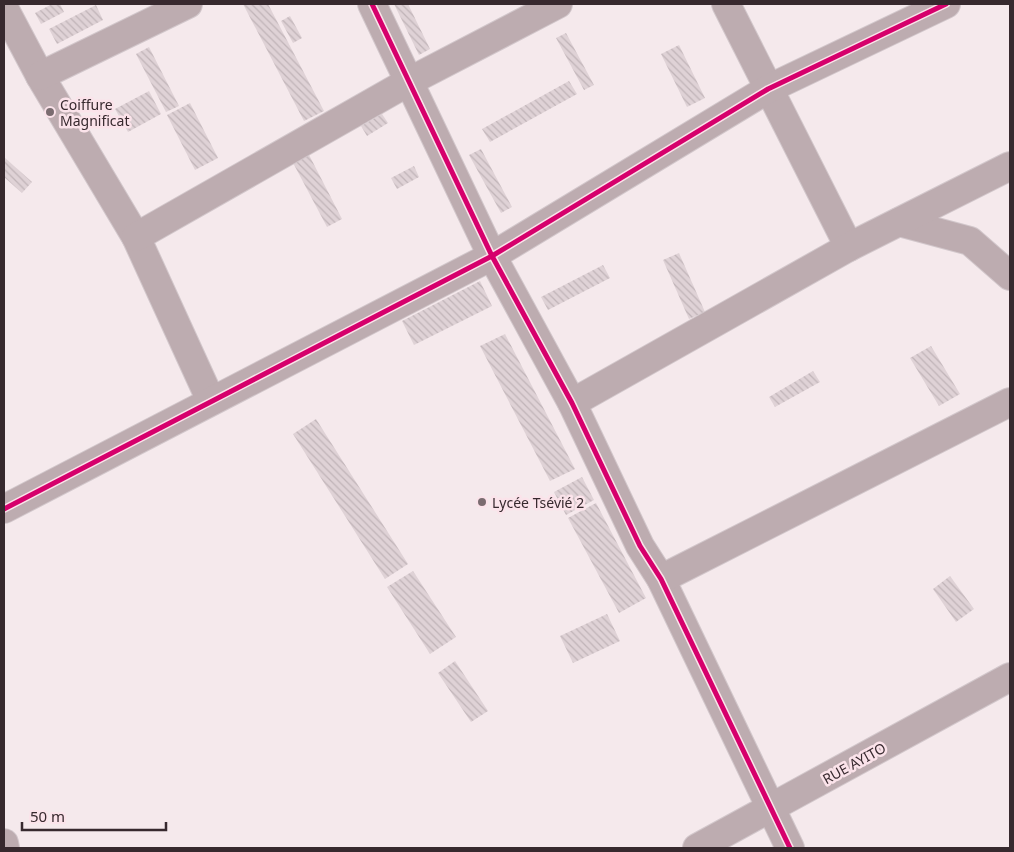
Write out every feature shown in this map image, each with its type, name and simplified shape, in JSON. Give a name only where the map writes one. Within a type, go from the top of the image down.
[{"type":"street","points":[[40,76],[188,4]]},
{"type":"street","points":[[372,4],[492,256],[572,403],[640,546],[661,579],[790,848]]},
{"type":"street","points":[[136,237],[410,81],[558,4]]},
{"type":"street","points":[[726,4],[849,247]]},
{"type":"street","points":[[4,509],[492,256],[768,89],[946,4]]},
{"type":"street","points":[[4,8],[40,76],[136,237],[211,401]]},
{"type":"street","points":[[572,403],[849,247],[1010,166]]},
{"type":"street","points":[[899,222],[970,241],[1010,276]]},
{"type":"street","points":[[661,579],[1010,402]]},
{"type":"street","name":"RUE AYITO","points":[[697,848],[1010,677]]},
{"type":"street","points":[[4,843],[5,848]]},
{"type":"building","points":[[52,4],[60,4],[64,12],[41,24],[35,13]]},
{"type":"building","points":[[243,4],[268,4],[324,111],[304,121]]},
{"type":"building","points":[[394,4],[408,4],[430,49],[419,55]]},
{"type":"building","points":[[96,5],[103,20],[57,44],[49,29]]},
{"type":"building","points":[[290,16],[302,38],[293,43],[281,21]]},
{"type":"building","points":[[566,33],[594,85],[584,90],[556,38]]},
{"type":"building","points":[[679,45],[705,98],[687,107],[661,54]]},
{"type":"building","points":[[149,47],[179,106],[166,112],[136,54]]},
{"type":"building","points":[[569,81],[577,94],[490,142],[482,129]]},
{"type":"building","points":[[149,91],[161,114],[128,132],[115,109]]},
{"type":"building","points":[[190,103],[218,158],[195,170],[167,115]]},
{"type":"building","points":[[382,114],[388,123],[367,136],[361,126]]},
{"type":"building","points":[[481,149],[512,207],[501,213],[469,155]]},
{"type":"building","points":[[307,151],[342,219],[327,227],[291,159]]},
{"type":"building","points":[[4,157],[32,182],[22,193],[4,177]]},
{"type":"building","points":[[414,166],[419,177],[397,189],[391,178]]},
{"type":"building","points":[[679,253],[705,312],[689,319],[663,260]]},
{"type":"building","points":[[603,265],[610,278],[548,310],[541,297]]},
{"type":"building","points":[[480,281],[492,306],[414,345],[402,321]]},
{"type":"building","points":[[505,334],[575,469],[550,481],[480,346]]},
{"type":"building","points":[[931,346],[960,394],[939,406],[910,358]]},
{"type":"building","points":[[813,371],[820,382],[775,407],[769,397]]},
{"type":"building","points":[[316,419],[408,564],[385,579],[293,434]]},
{"type":"building","points":[[582,477],[594,500],[566,515],[554,492]]},
{"type":"building","points":[[596,503],[646,598],[619,613],[568,518]]},
{"type":"building","points":[[413,571],[456,637],[430,654],[387,587]]},
{"type":"building","points":[[950,576],[974,609],[956,622],[933,589]]},
{"type":"building","points":[[607,614],[620,641],[573,663],[560,636]]},
{"type":"building","points":[[455,661],[488,711],[471,722],[438,673]]},
{"type":"cycle path","points":[[372,4],[492,256],[572,403],[640,546],[661,579],[790,848]]},
{"type":"cycle path","points":[[4,509],[492,256],[768,89],[946,4]]},
{"type":"place","name":"Coiffure Magnificat","points":[[50,112]]},
{"type":"place","name":"Lycée Tsévié 2","points":[[482,502]]}]
